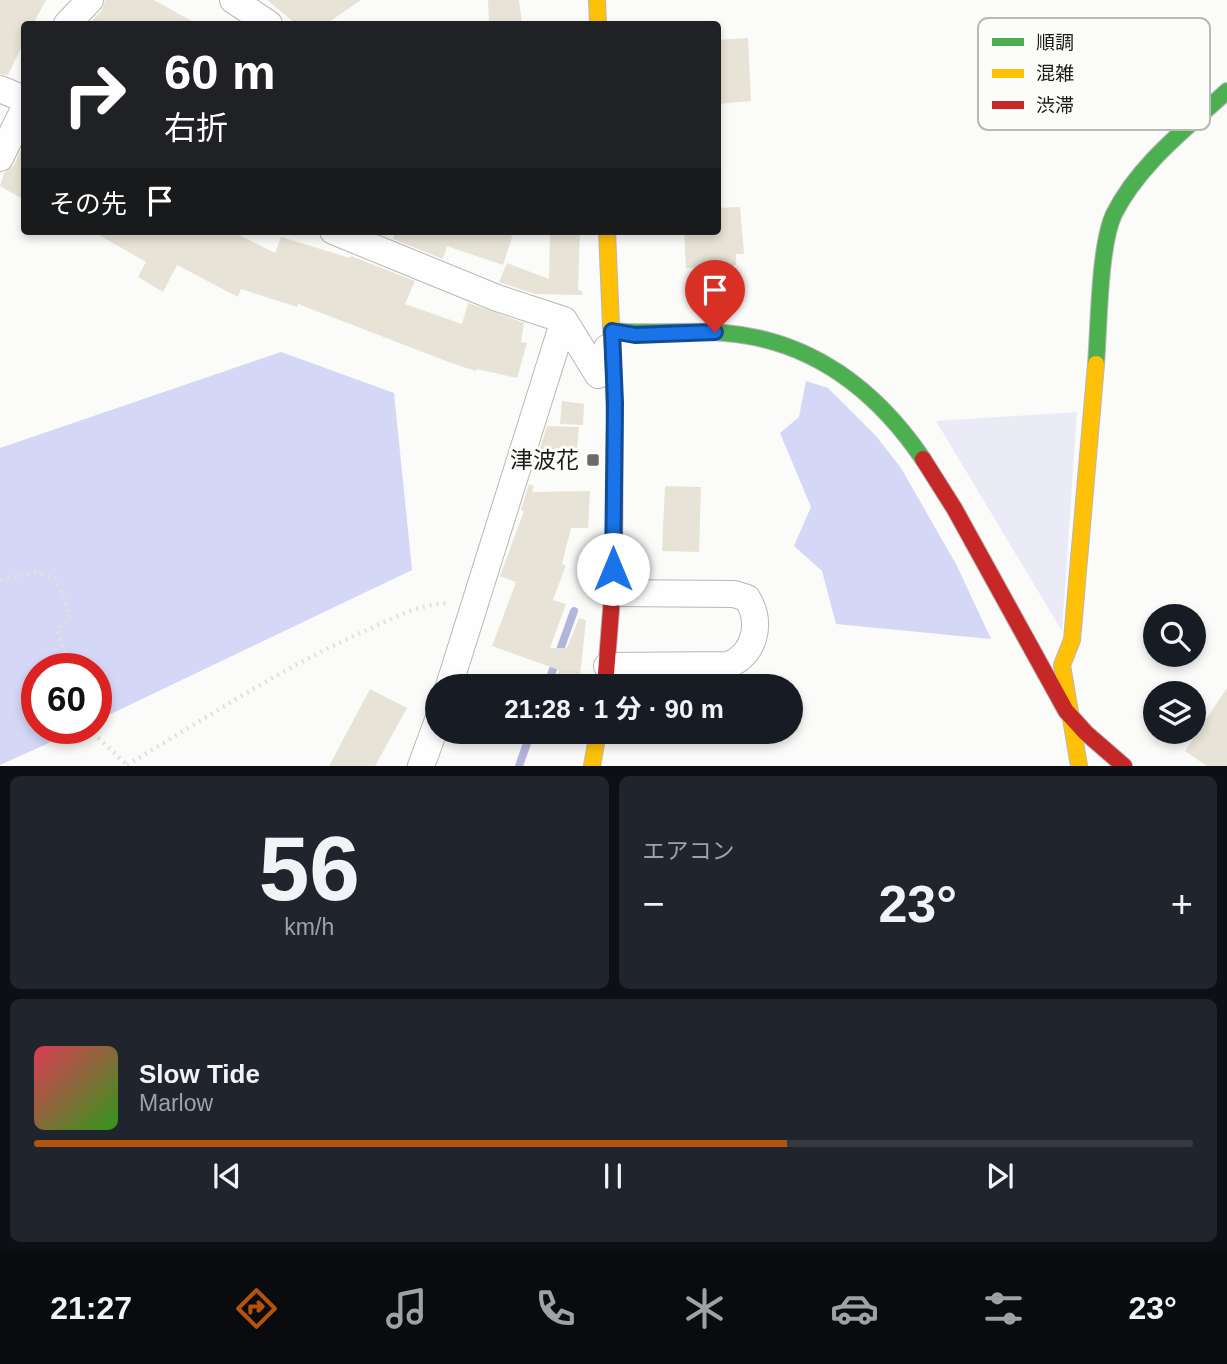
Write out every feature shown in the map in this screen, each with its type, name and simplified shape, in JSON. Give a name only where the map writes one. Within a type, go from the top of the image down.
[{"type":"street","points":[[70,21],[90,0]]},
{"type":"street","points":[[233,0],[264,21]]},
{"type":"street","points":[[597,0],[598,21]]},
{"type":"street","points":[[0,89],[21,98]]},
{"type":"street","points":[[1210,107],[1227,91]]},
{"type":"street","points":[[0,158],[21,115]]},
{"type":"street","points":[[1079,765],[1068,713],[1062,665],[1072,640],[1106,247],[1114,215],[1148,164],[1185,130]]},
{"type":"street","points":[[343,235],[498,298],[564,320],[598,375],[612,331]]},
{"type":"street","points":[[606,674],[614,593],[615,403],[607,235]]},
{"type":"street","points":[[453,674],[564,320]]},
{"type":"street","points":[[612,331],[635,335],[715,332],[743,335],[804,352],[835,368],[865,391],[892,418],[929,467],[1068,713],[1124,765]]},
{"type":"street","points":[[614,593],[734,594],[747,598],[754,608],[757,628],[750,647],[741,660],[728,665],[628,674]]},
{"type":"street","points":[[421,765],[429,744]]},
{"type":"street","points":[[592,765],[596,744]]},
{"type":"path","points":[[0,580],[37,572],[55,578],[71,615],[57,631],[66,653]]},
{"type":"path","points":[[105,744],[128,765],[282,672],[355,635],[411,610],[436,604],[462,603],[476,607]]},
{"type":"shaded area","points":[[281,352],[394,393],[412,570],[112,713],[112,653],[21,653],[21,744],[47,744],[0,765],[0,448]]},
{"type":"shaded area","points":[[806,381],[828,388],[876,436],[901,468],[957,566],[991,639],[836,624],[822,571],[794,546],[811,507],[780,433],[799,417]]},
{"type":"shaded area","points":[[1077,412],[1062,631],[936,421]]},
{"type":"building","points":[[0,0],[46,0],[35,21],[21,21],[21,48],[8,75],[0,74]]},
{"type":"building","points":[[105,0],[154,0],[192,21],[92,21],[102,10]]},
{"type":"building","points":[[267,0],[361,0],[330,21],[292,21]]},
{"type":"building","points":[[488,0],[519,0],[522,21],[489,21]]},
{"type":"building","points":[[748,38],[751,101],[721,104],[721,40]]},
{"type":"building","points":[[21,150],[21,198],[0,186],[4,173],[14,165]]},
{"type":"building","points":[[740,207],[744,254],[736,254],[736,265],[686,268],[684,235],[721,235],[721,208]]},
{"type":"building","points":[[99,235],[239,235],[275,253],[281,237],[350,258],[351,256],[415,281],[405,304],[462,324],[468,303],[524,323],[521,342],[527,343],[517,378],[477,369],[476,371],[298,304],[297,307],[241,289],[238,297],[177,265],[163,292],[138,277],[146,262]]},
{"type":"building","points":[[394,235],[513,235],[503,265],[447,246],[443,259],[393,239]]},
{"type":"building","points":[[550,235],[580,235],[578,290],[583,292],[582,295],[535,294],[499,282],[507,263],[549,279]]},
{"type":"building","points":[[562,401],[584,404],[583,425],[560,424]]},
{"type":"building","points":[[547,426],[579,427],[577,449],[539,452]]},
{"type":"building","points":[[529,484],[534,486],[532,492],[590,491],[588,528],[571,528],[562,564],[566,565],[553,600],[566,604],[550,648],[567,648],[579,618],[586,620],[580,674],[558,674],[559,670],[492,646],[516,582],[500,576],[524,511],[521,510]]},
{"type":"building","points":[[665,486],[701,487],[699,552],[662,551]]},
{"type":"building","points":[[1227,688],[1227,766],[1207,766],[1185,751],[1190,744],[1206,744],[1206,720]]},
{"type":"building","points":[[370,689],[407,708],[375,766],[329,766]]},
{"type":"waterway","points":[[551,674],[574,611]]},
{"type":"waterway","points":[[519,766],[527,744]]},
{"type":"traffic: fast","points":[[1210,106],[1227,91]]},
{"type":"traffic: fast","points":[[1096,364],[1105,246],[1114,214],[1124,196],[1150,163],[1183,130]]},
{"type":"traffic: fast","points":[[612,331],[725,333],[786,346],[839,373],[862,391],[905,434],[923,459]]},
{"type":"traffic: slow","points":[[597,0],[598,21]]},
{"type":"traffic: slow","points":[[607,235],[615,420]]},
{"type":"traffic: slow","points":[[1079,766],[1062,665],[1072,640],[1096,364]]},
{"type":"traffic: slow","points":[[592,766],[596,744]]},
{"type":"traffic: jam","points":[[606,674],[614,572],[615,420]]},
{"type":"traffic: jam","points":[[923,459],[954,508],[1066,711],[1086,733],[1124,766]]},
{"type":"place","name":"津波花","points":[[593,460]]},
{"type":"route","points":[[613,569],[615,403],[612,331],[635,335],[715,332]]}]
